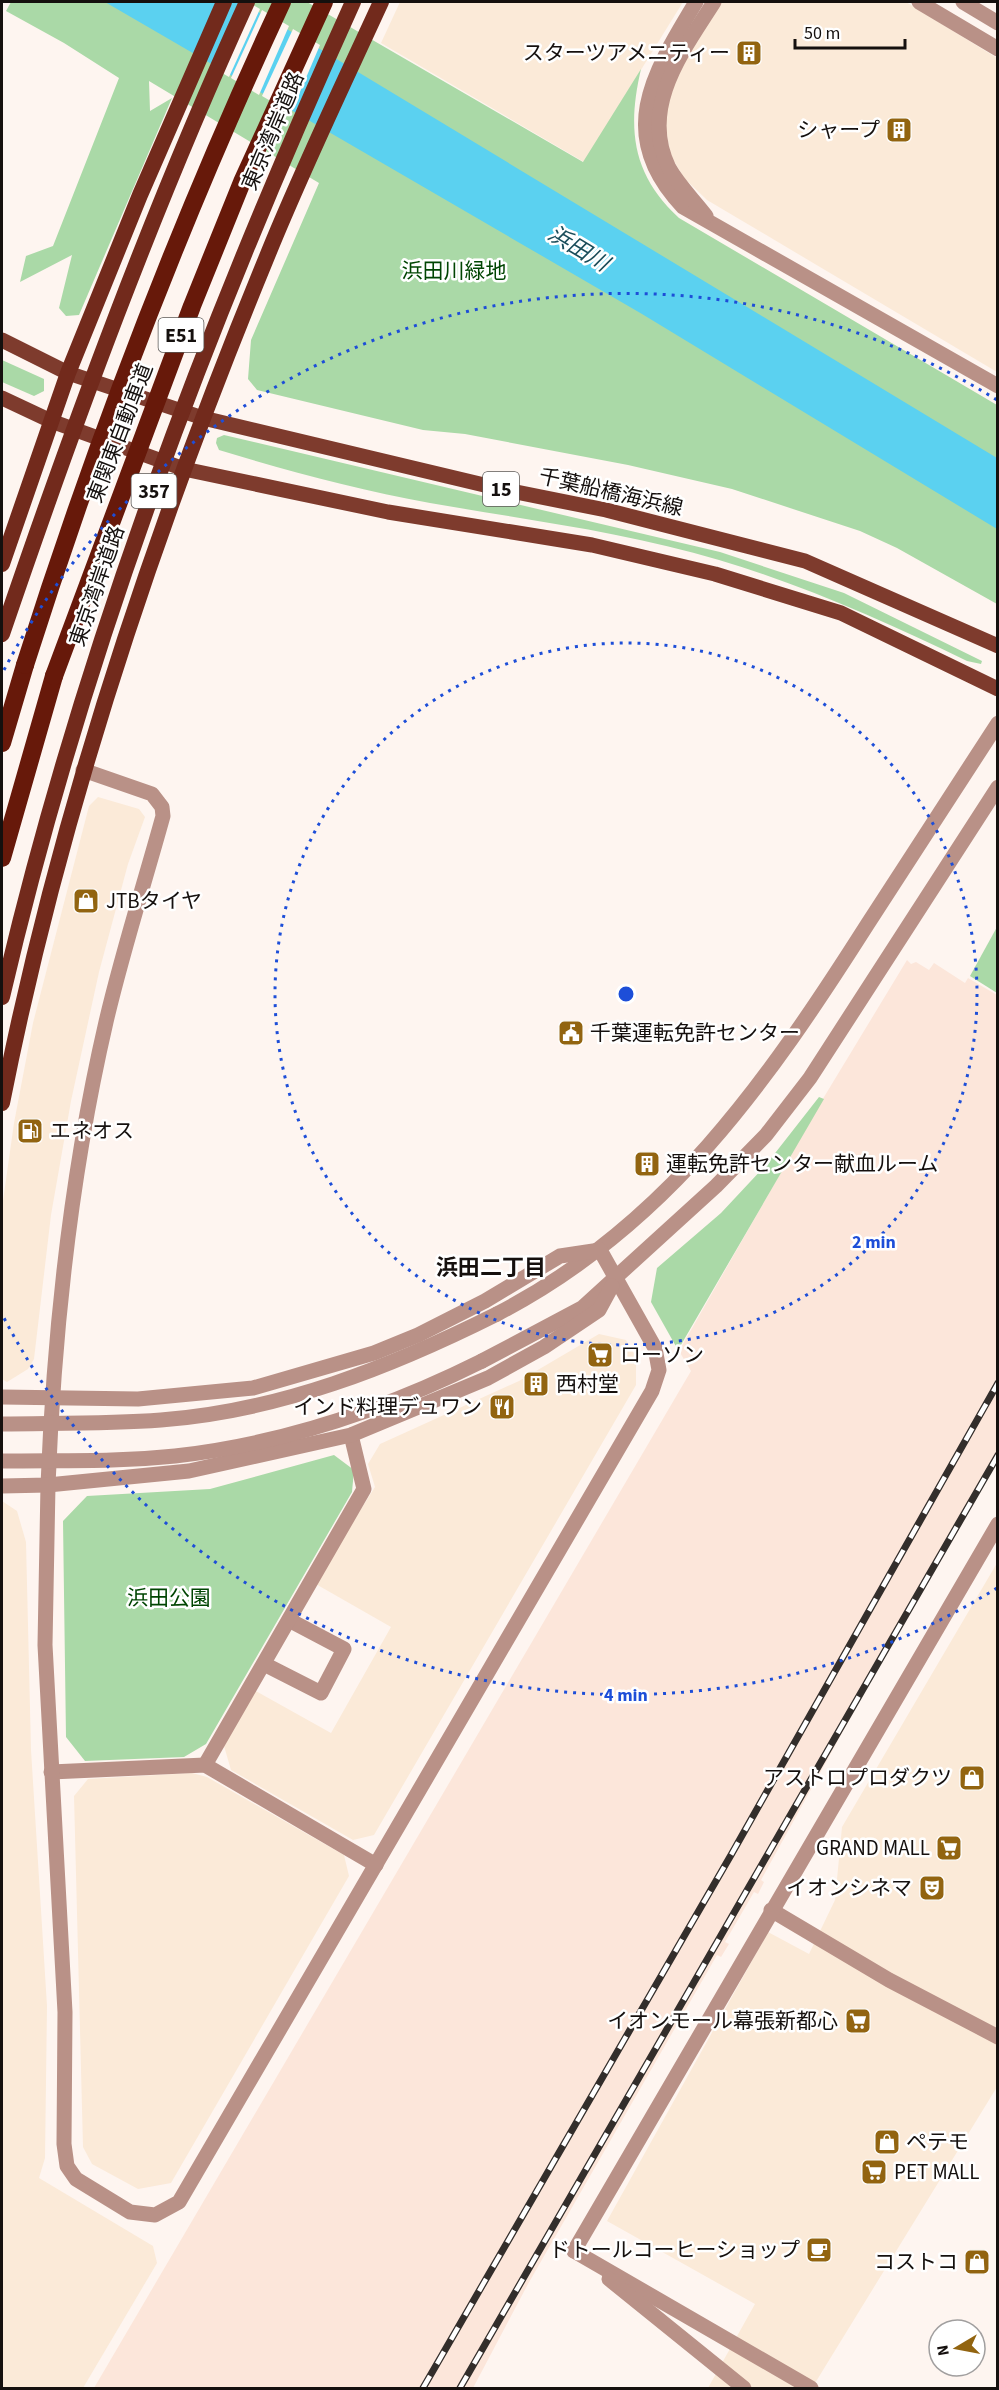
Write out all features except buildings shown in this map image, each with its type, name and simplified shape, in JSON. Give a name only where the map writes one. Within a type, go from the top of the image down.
[{"type":"highway","points":[[2,564],[68,373],[140,195],[224,2]]},
{"type":"highway","points":[[2,634],[42,512],[158,204],[247,2]]},
{"type":"highway","name":"東関東自動車道","points":[[2,743],[65,540],[160,284],[221,133],[282,2]]},
{"type":"highway","name":"東関東自動車道","points":[[2,858],[54,676],[149,420],[242,182],[324,2]]},
{"type":"highway","name":"東京湾岸道路","points":[[2,997],[36,856],[98,652],[151,497],[224,302],[353,2]]},
{"type":"highway","name":"357","points":[[2,1103],[19,1013],[83,770],[184,469],[267,255],[381,2]]},
{"type":"main road","name":"千葉船橋海浜線","points":[[2,340],[68,373],[203,418],[501,489],[606,510],[805,561],[998,646]]},
{"type":"main road","name":"15","points":[[2,398],[51,421],[184,469],[388,512],[592,546],[715,574],[841,613],[998,689]]},
{"type":"street","points":[[696,2],[654,77],[647,101],[645,126],[648,150],[668,191],[683,207],[710,220],[998,386]]},
{"type":"street","points":[[710,220],[679,184],[668,166],[658,125],[665,85],[714,2]]},
{"type":"street","points":[[919,2],[998,50]]},
{"type":"street","points":[[963,2],[998,23]]},
{"type":"street","points":[[2,1424],[162,1420],[250,1407],[327,1386],[381,1368],[433,1346],[525,1300],[600,1250],[702,1155],[774,1067],[998,723]]},
{"type":"street","points":[[83,770],[152,794],[162,807],[163,816],[106,1021],[88,1107],[76,1182],[52,1398],[48,1485],[45,1645],[65,2012],[66,2155],[68,2166],[75,2179],[130,2212],[155,2215],[179,2202],[652,1391],[659,1370],[655,1348],[600,1250]]},
{"type":"street","points":[[2,1461],[173,1456],[250,1444],[378,1408],[436,1384],[582,1308],[716,1186],[766,1136],[816,1069],[998,787]]},
{"type":"street","points":[[2,1397],[175,1397],[253,1388],[374,1353],[418,1335],[485,1301],[560,1256],[600,1250]]},
{"type":"street","points":[[2,1486],[48,1485],[189,1471],[351,1435],[488,1378],[544,1347],[599,1310],[617,1278]]},
{"type":"street","points":[[205,1766],[364,1489],[351,1435]]},
{"type":"street","points":[[574,2251],[998,1524]]},
{"type":"street","points":[[264,1664],[321,1693],[344,1649],[289,1620]]},
{"type":"street","points":[[51,1772],[205,1766],[376,1865]]},
{"type":"street","points":[[771,1910],[889,1980],[998,2037]]},
{"type":"street","points":[[574,2251],[744,2388]]},
{"type":"street","points":[[574,2251],[811,2388]]},
{"type":"shaded area","points":[[400,2],[683,2],[584,162],[381,43]]},
{"type":"shaded area","points":[[721,2],[906,2],[997,58],[997,372],[707,200],[684,178],[671,156],[664,121],[671,83]]},
{"type":"shaded area","points":[[98,797],[139,809],[145,817],[128,864],[99,972],[71,1101],[51,1215],[34,1359],[28,1369],[7,1382],[2,1379],[2,1208],[14,1123],[33,1023],[89,806]]},
{"type":"shaded area","points":[[907,960],[911,964],[916,962],[929,970],[934,963],[965,983],[968,978],[997,995],[997,1452],[761,1880],[764,1882],[758,1894],[754,1892],[725,1942],[729,1944],[721,1957],[717,1955],[528,2284],[473,2388],[94,2388],[691,1371],[679,1351],[824,1097]]},
{"type":"shaded area","points":[[599,1334],[626,1340],[636,1357],[636,1385],[374,1835],[353,1840],[231,1770],[224,1746],[254,1690],[331,1733],[391,1627],[314,1583],[375,1487],[368,1464],[380,1444],[519,1381]]},
{"type":"shaded area","points":[[2,1501],[17,1511],[26,1542],[31,1750],[47,2006],[45,2158],[39,2178],[153,2246],[157,2263],[83,2388],[2,2388]]},
{"type":"shaded area","name":"イオンモール幕張新都心","points":[[997,1563],[997,2087],[812,2388],[708,2388],[755,2304],[607,2221],[768,1932],[809,1954],[835,1900],[842,1827]]},
{"type":"shaded area","points":[[192,1773],[207,1777],[344,1855],[349,1876],[171,2183],[138,2189],[92,2164],[83,2147],[74,1796],[88,1779]]},
{"type":"green space","name":"浜田川緑地","points":[[11,2],[307,2],[583,162],[641,69],[634,112],[637,150],[651,185],[663,202],[679,218],[997,405],[997,604],[897,548],[860,531],[732,489],[628,465],[465,434],[423,430],[257,390],[248,379],[251,340],[319,183],[149,81],[150,111],[172,98],[79,315],[66,316],[59,308],[72,255],[20,282],[26,256],[53,246],[119,78],[64,43],[6,11]]},
{"type":"green space","points":[[2,360],[44,379],[44,391],[34,396],[2,382]]},
{"type":"green space","points":[[224,435],[720,552],[844,593],[982,661],[981,664],[967,661],[845,606],[783,581],[719,560],[612,534],[430,503],[324,479],[219,450],[216,443],[217,438]]},
{"type":"green space","points":[[997,927],[997,993],[970,976]]},
{"type":"green space","points":[[819,1097],[824,1099],[678,1350],[651,1302],[657,1268],[721,1213],[765,1166]]},
{"type":"green space","name":"浜田公園","points":[[334,1455],[354,1470],[352,1492],[206,1744],[184,1757],[85,1761],[66,1737],[63,1521],[87,1496],[210,1489]]},
{"type":"water","name":"浜田川","points":[[105,2],[242,2],[997,458],[997,529],[642,314]]},
{"type":"pier","points":[[248,2],[260,9],[229,77],[210,66]]},
{"type":"pier","points":[[262,10],[289,26],[259,95],[231,78]]},
{"type":"pier","points":[[293,29],[320,45],[291,113],[262,96]]},
{"type":"railway","points":[[423,2388],[731,1855],[998,1383]]},
{"type":"railway","points":[[460,2388],[998,1455]]},
{"type":"place","name":"スターツアメニティー","points":[[749,53]]},
{"type":"place","name":"シャープ","points":[[899,130]]},
{"type":"place","name":"JTBタイヤ","points":[[86,901]]},
{"type":"place","name":"千葉運転免許センター","points":[[571,1033]]},
{"type":"place","name":"エネオス","points":[[30,1131]]},
{"type":"place","name":"運転免許センター献血ルーム","points":[[647,1164]]},
{"type":"place","name":"ローソン","points":[[600,1355]]},
{"type":"place","name":"西村堂","points":[[536,1384]]},
{"type":"place","name":"インド料理デュワン","points":[[502,1407]]},
{"type":"place","name":"アストロプロダクツ","points":[[972,1778]]},
{"type":"place","name":"GRAND MALL","points":[[949,1848]]},
{"type":"place","name":"イオンシネマ","points":[[932,1888]]},
{"type":"place","name":"イオンモール幕張新都心","points":[[858,2021]]},
{"type":"place","name":"ペテモ","points":[[887,2142]]},
{"type":"place","name":"PET MALL","points":[[874,2172]]},
{"type":"place","name":"ドトールコーヒーショップ","points":[[819,2250]]},
{"type":"place","name":"コストコ","points":[[977,2262]]},
{"type":"district","name":"浜田二丁目","points":[[491,1267]]}]
